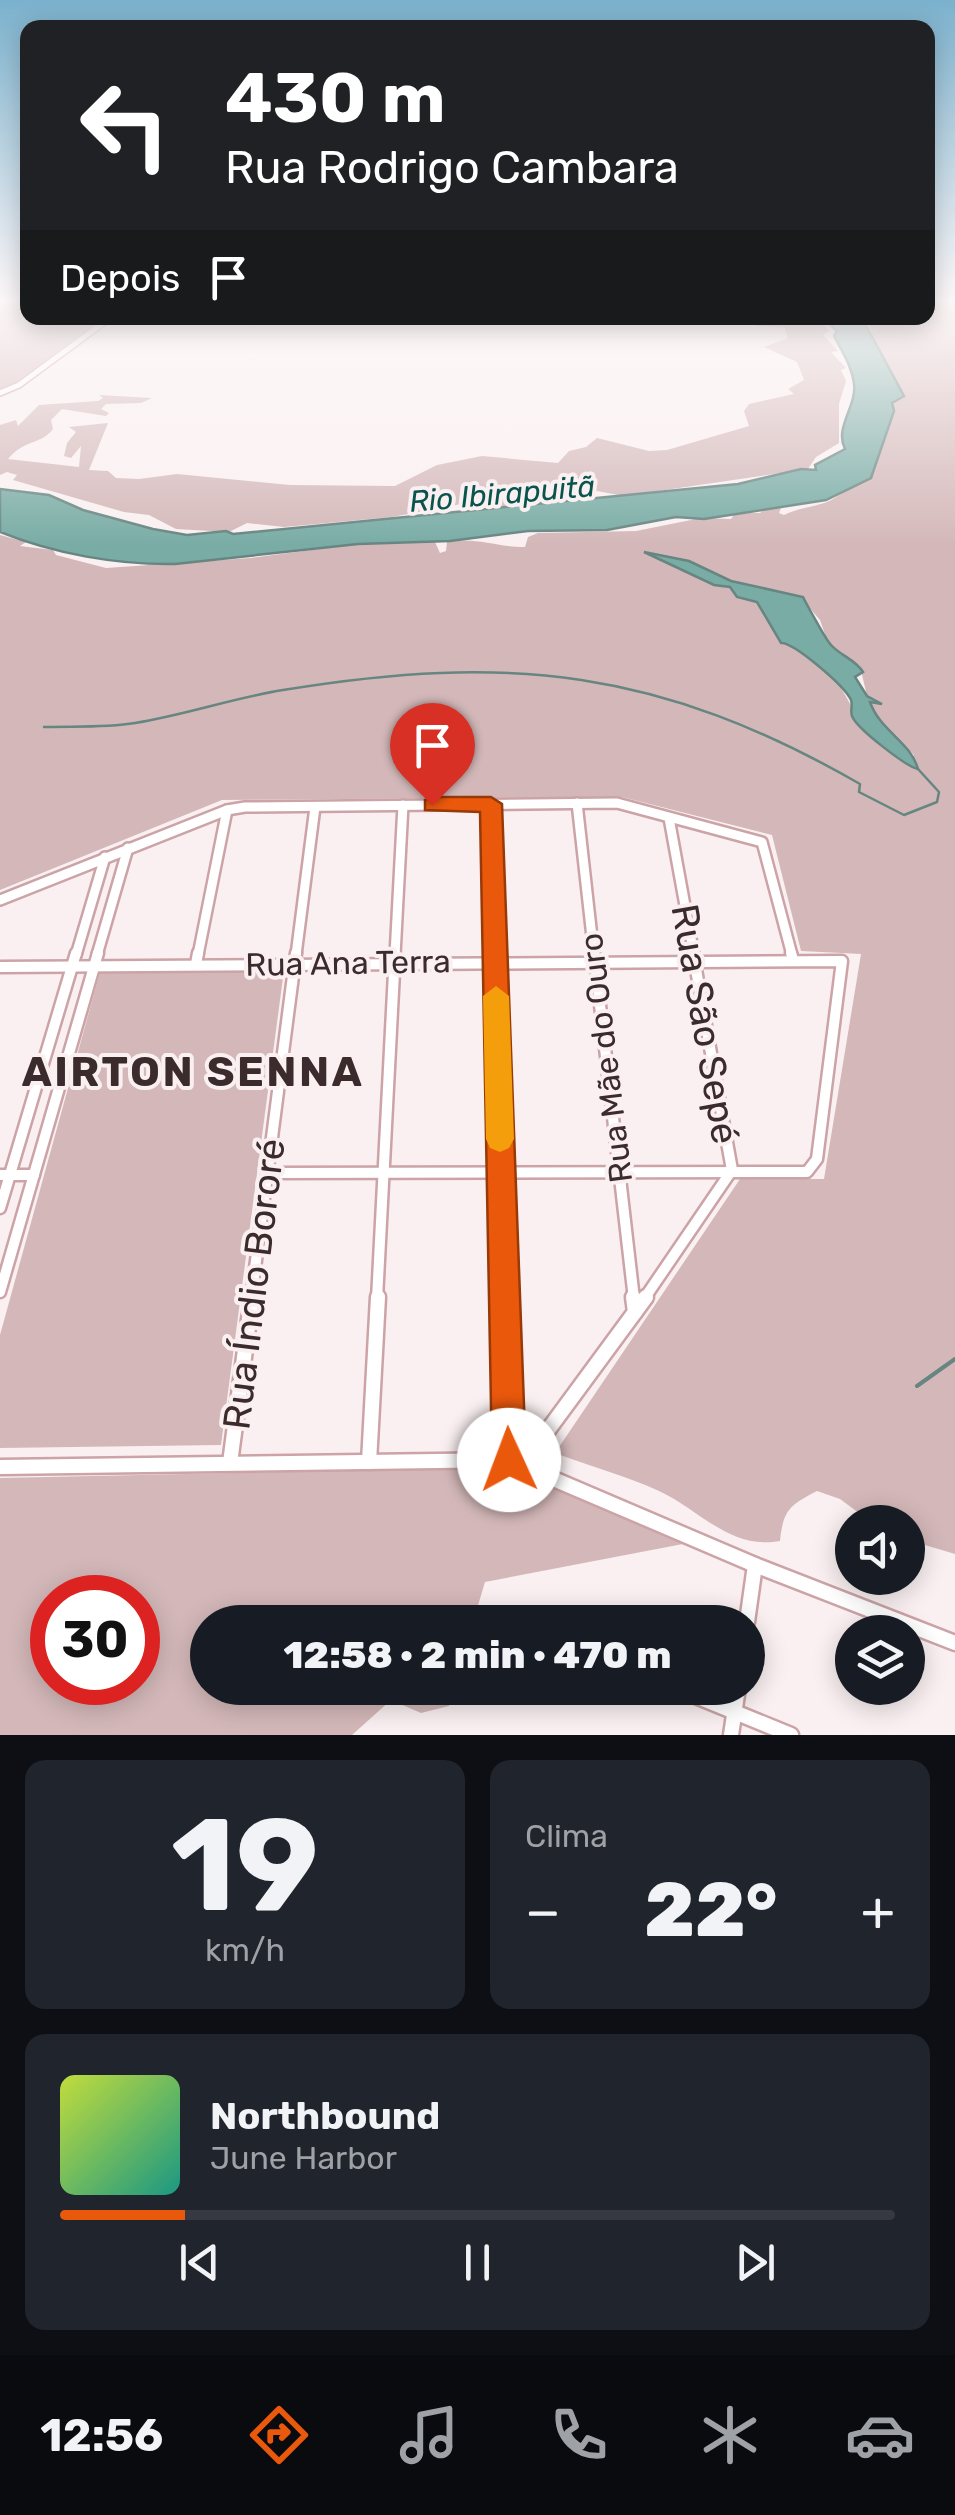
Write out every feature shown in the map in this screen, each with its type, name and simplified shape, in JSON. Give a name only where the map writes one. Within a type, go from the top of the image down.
[{"type":"street","name":"Rua Mãe do Ouro","points":[[577,803],[636,1313]]},
{"type":"street","points":[[0,900],[227,810],[617,803],[762,842],[793,960]]},
{"type":"street","points":[[491,804],[500,1170],[516,1462]]},
{"type":"street","points":[[369,1462],[403,806]]},
{"type":"street","name":"Rua Índio Bororé","points":[[230,1463],[315,807]]},
{"type":"street","points":[[196,964],[227,810]]},
{"type":"street","name":"Rua São Sepé","points":[[516,1462],[636,1313],[732,1170],[669,818]]},
{"type":"street","points":[[0,1292],[128,848]]},
{"type":"street","points":[[0,1208],[5,1175],[105,857]]},
{"type":"street","name":"Rua Ana Terra","points":[[0,967],[842,961],[817,1159]]},
{"type":"street","points":[[268,1173],[619,1169],[807,1172],[817,1159]]},
{"type":"street","points":[[5,1175],[34,1174]]},
{"type":"street","points":[[0,1467],[516,1462],[754,1565],[955,1642]]},
{"type":"street","points":[[748,1605],[754,1565]]},
{"type":"street","points":[[719,1705],[791,1735]]},
{"type":"street","points":[[731,1735],[735,1705]]},
{"type":"shaded area","points":[[0,383],[19,383],[18,384],[0,391]]},
{"type":"shaded area","points":[[799,383],[845,383],[839,404],[839,443],[816,457],[808,469],[624,496],[597,491],[556,497],[553,502],[501,508],[493,503],[461,504],[392,517],[284,527],[247,523],[229,532],[176,529],[149,515],[124,512],[13,480],[17,475],[7,472],[0,475],[0,425],[16,420],[18,426],[39,405],[98,401],[103,398],[99,395],[152,398],[141,403],[106,404],[101,409],[109,413],[106,416],[62,409],[51,420],[53,429],[48,434],[8,459],[79,467],[81,446],[71,458],[64,456],[67,443],[76,432],[69,427],[108,423],[89,470],[108,471],[116,478],[177,474],[290,485],[395,486],[437,465],[482,456],[558,463],[569,451],[586,447],[597,438],[649,451],[667,450],[749,426],[744,411],[749,404],[794,394],[788,389]]},
{"type":"shaded area","points":[[896,383],[955,383],[955,1554],[925,1545],[925,1505],[848,1505],[817,1491],[789,1510],[780,1541],[746,1540],[659,1491],[555,1453],[740,1179],[824,1179],[861,954],[801,951],[772,835],[622,797],[222,800],[0,890],[0,535],[26,542],[20,546],[53,550],[56,555],[106,568],[251,558],[358,544],[435,542],[440,553],[446,551],[447,542],[458,541],[525,547],[528,537],[538,533],[636,531],[701,518],[731,519],[735,513],[760,513],[771,504],[782,505],[779,513],[784,515],[828,502],[871,478],[889,425],[892,403],[903,396]],"holes":[[[689,561],[731,581],[801,598],[820,620],[828,643],[860,666],[867,696],[877,700],[869,702],[877,722],[914,755],[906,764],[867,734],[840,686],[796,645],[786,642],[757,601],[737,597],[730,588],[714,585],[677,565]]]},
{"type":"shaded area","points":[[284,970],[221,1445],[0,1448],[0,1335],[100,972]]},
{"type":"shaded area","points":[[509,1467],[683,1544],[485,1582],[478,1605],[190,1605],[190,1705],[385,1705],[352,1735],[0,1735],[0,1478]]},
{"type":"shaded area","points":[[403,1705],[449,1705],[449,1706],[421,1713]]},
{"type":"water","name":"Rio Ibirapuitã","points":[[897,383],[904,396],[892,403],[894,411],[871,478],[826,500],[704,519],[676,517],[607,530],[528,531],[450,541],[358,544],[175,564],[86,557],[0,532],[0,489],[49,495],[83,510],[187,535],[226,531],[233,534],[738,484],[801,469],[816,470],[815,465],[845,449],[842,433],[854,384]]},
{"type":"water","points":[[644,552],[689,561],[731,581],[803,597],[831,645],[863,672],[855,677],[867,696],[882,704],[870,702],[881,721],[909,751],[918,769],[863,729],[852,716],[852,702],[846,693],[807,657],[781,643],[757,602],[737,597],[730,587],[714,585]]},
{"type":"waterway","points":[[44,727],[135,723],[264,693],[364,679],[512,673],[581,680],[649,694],[717,716],[787,745],[860,784],[859,792],[904,815],[937,802],[939,792],[918,769]]},
{"type":"waterway","points":[[917,1386],[955,1359]]},
{"type":"slow traffic","points":[[496,996],[500,1139]]},
{"type":"district","name":"AIRTON SENNA","points":[[193,1071]]},
{"type":"route","points":[[432,805],[491,804],[509,1460]]}]
